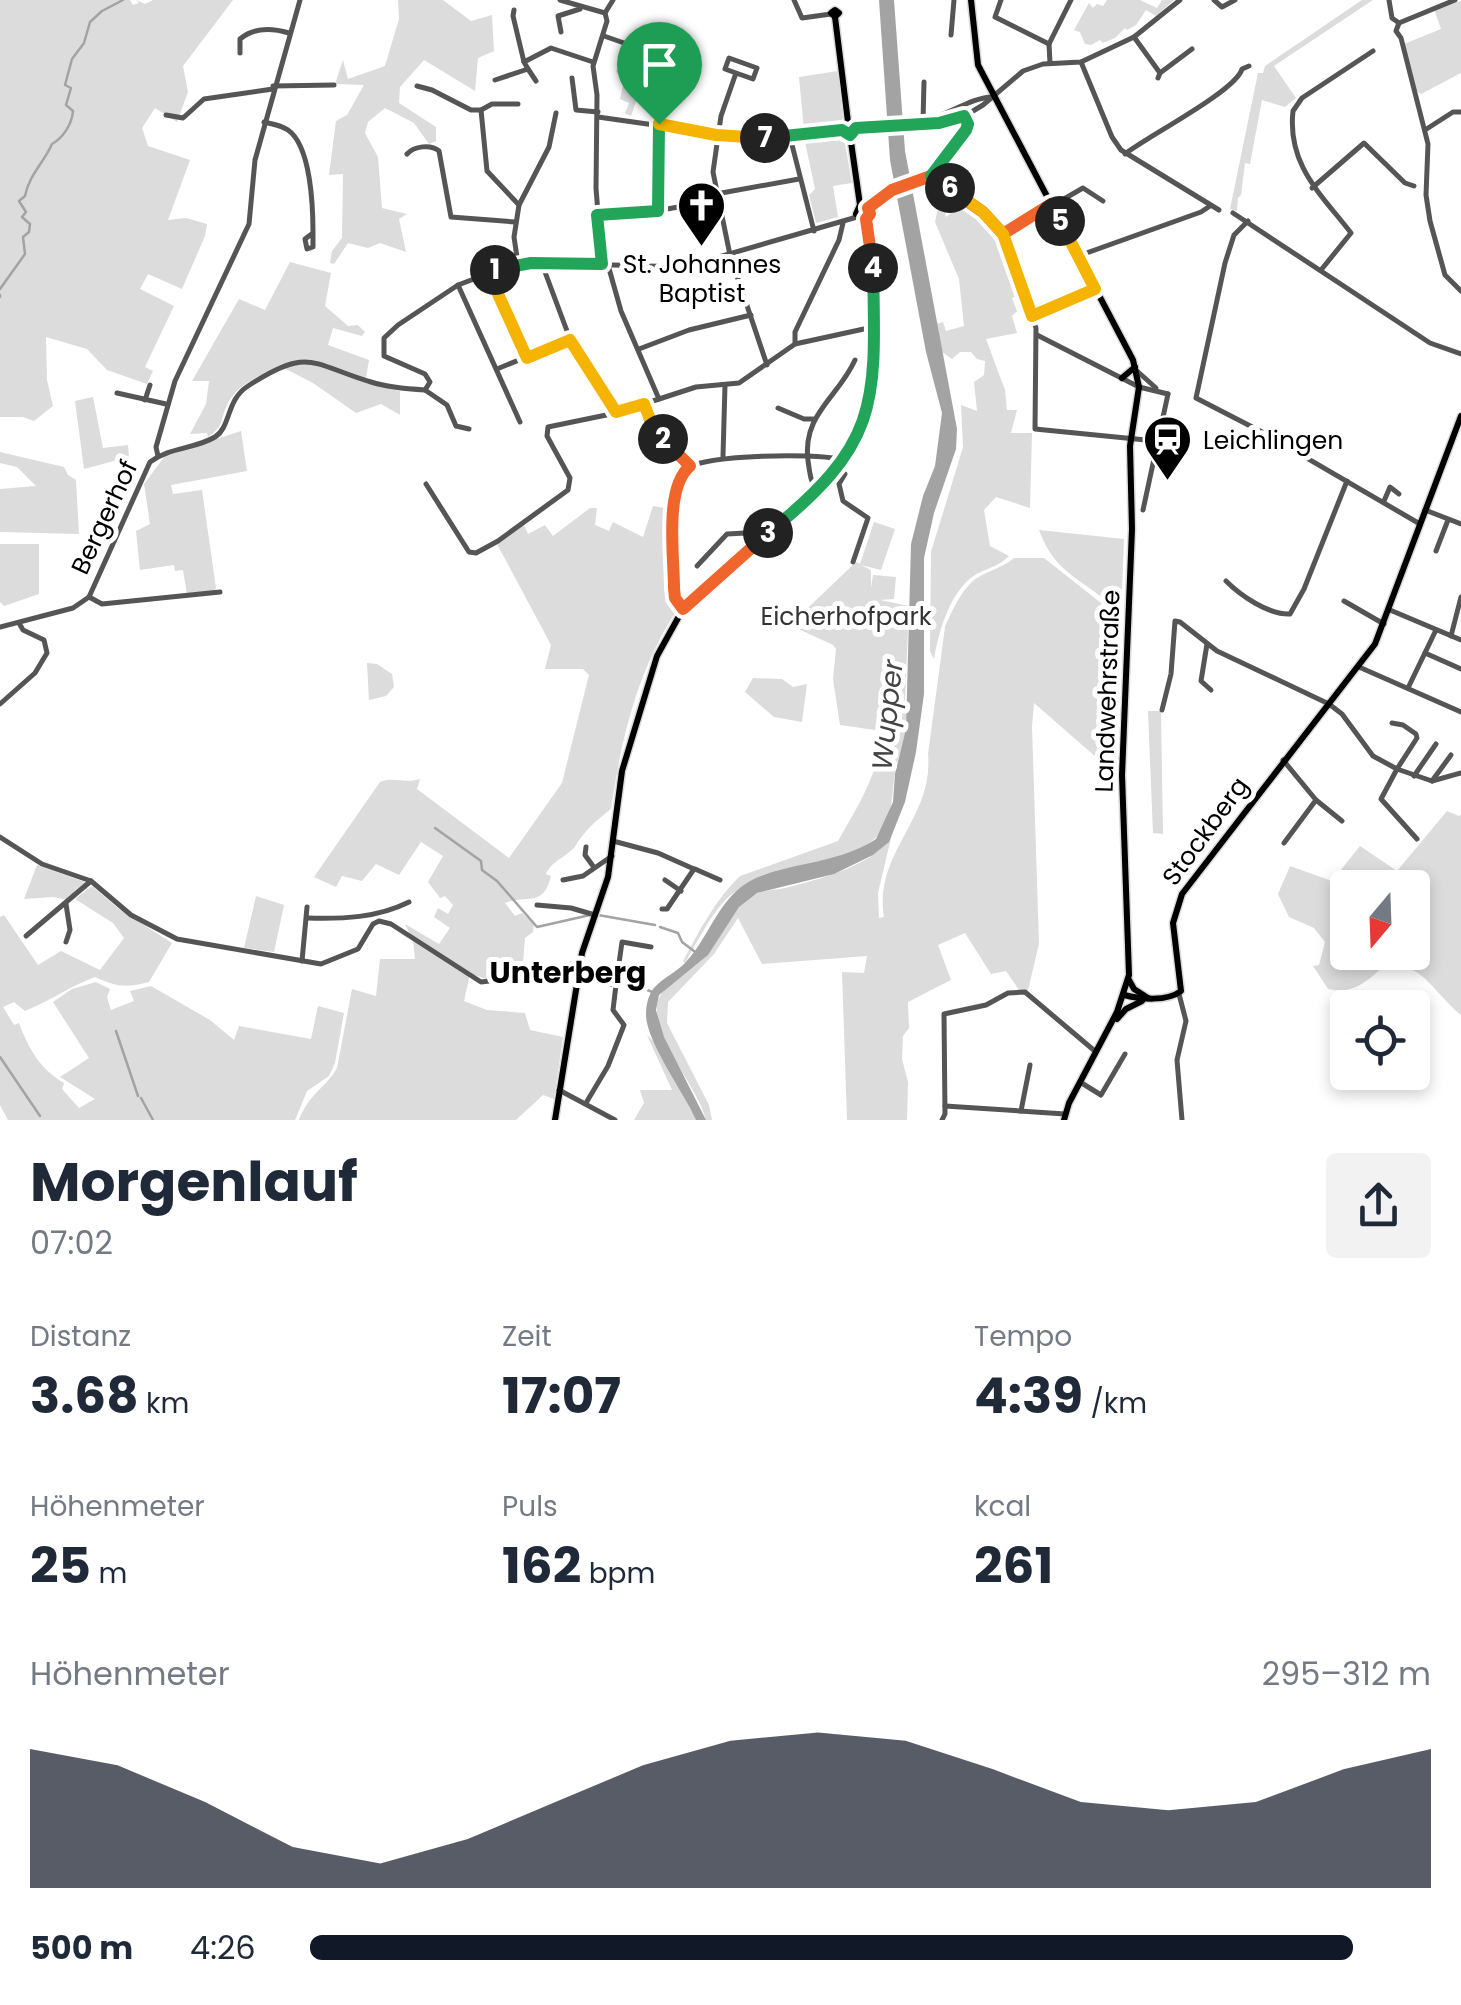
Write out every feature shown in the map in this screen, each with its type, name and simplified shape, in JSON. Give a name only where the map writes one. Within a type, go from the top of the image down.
[{"type":"main road","points":[[835,0],[848,122],[864,206],[870,214],[861,218]]},
{"type":"main road","points":[[972,0],[976,56],[993,96],[1136,369],[1122,378]]},
{"type":"main road","points":[[555,1120],[581,960],[612,856],[625,759],[652,666],[683,609],[830,479],[854,446],[867,413],[874,368],[874,329],[873,264],[856,209],[864,206]]},
{"type":"main road","name":"Landwehrstraße","points":[[1064,1117],[1124,995],[1128,978],[1122,775],[1132,529],[1131,438],[1139,387],[1136,369]]},
{"type":"main road","name":"Stockberg","points":[[1176,995],[1181,986],[1173,923],[1182,894],[1359,666],[1384,624],[1461,416]]},
{"type":"main road","points":[[1128,978],[1134,989],[1148,998]]},
{"type":"main road","points":[[1124,995],[1176,995]]},
{"type":"main road","points":[[1108,1029],[1126,1009],[1148,998]]},
{"type":"street","points":[[300,0],[255,160],[249,224],[166,404],[156,447],[158,456],[216,436],[236,396],[247,386],[295,362],[317,361],[372,382],[425,390],[447,404],[456,426],[469,429]]},
{"type":"street","points":[[605,13],[613,0]]},
{"type":"street","points":[[794,0],[802,18],[834,14]]},
{"type":"street","points":[[950,35],[954,0]]},
{"type":"street","points":[[1001,0],[995,16],[1049,44]]},
{"type":"street","points":[[1050,63],[1049,44],[1071,0]]},
{"type":"street","points":[[906,123],[948,122],[964,116],[1024,71],[1050,63],[1081,62],[1134,36],[1180,0]]},
{"type":"street","points":[[1214,0],[1222,7],[1235,0]]},
{"type":"street","points":[[1389,0],[1392,18],[1398,23]]},
{"type":"street","points":[[1455,0],[1398,23],[1396,30],[1425,130],[1430,221],[1444,275],[1461,291]]},
{"type":"street","points":[[565,1],[605,13],[608,18],[593,62],[598,115],[597,215],[605,265],[659,400]]},
{"type":"street","points":[[561,32],[558,16],[583,8]]},
{"type":"street","points":[[514,10],[512,16],[526,66],[536,80]]},
{"type":"street","points":[[240,52],[240,39],[248,32],[275,29],[290,33]]},
{"type":"street","points":[[602,36],[628,44]]},
{"type":"street","points":[[1134,36],[1159,75],[1192,49]]},
{"type":"street","points":[[496,80],[551,48],[593,62]]},
{"type":"street","points":[[1321,270],[1351,234],[1312,188],[1300,162],[1293,111],[1302,98],[1374,51]]},
{"type":"street","points":[[729,58],[757,68],[753,79],[736,73],[725,69],[729,58]]},
{"type":"street","points":[[1081,62],[1112,137],[1125,154],[1218,210]]},
{"type":"street","points":[[658,211],[657,124],[674,64]]},
{"type":"street","points":[[1125,154],[1209,100],[1249,66]]},
{"type":"street","points":[[736,73],[716,135],[712,172],[730,255],[767,366]]},
{"type":"street","points":[[572,78],[576,110],[716,135],[790,137],[923,121],[955,112],[984,96],[993,96]]},
{"type":"street","points":[[923,121],[924,82]]},
{"type":"street","points":[[166,116],[182,118],[204,99],[273,88],[334,85]]},
{"type":"street","points":[[417,86],[466,108],[481,110],[492,104],[518,104]]},
{"type":"street","points":[[481,110],[487,171],[519,205]]},
{"type":"street","points":[[1425,130],[1452,112],[1461,112]]},
{"type":"street","points":[[518,264],[514,244],[519,205],[549,147],[556,113]]},
{"type":"street","points":[[864,206],[892,190],[931,176],[966,130],[964,116]]},
{"type":"street","points":[[264,122],[287,128],[298,140],[311,195],[313,233]]},
{"type":"street","points":[[790,137],[814,231]]},
{"type":"street","points":[[1312,188],[1364,142],[1405,183],[1414,186]]},
{"type":"street","points":[[407,154],[429,147],[439,151],[451,216],[515,222]]},
{"type":"street","points":[[931,176],[983,212],[1003,234],[1037,335],[1035,429],[1156,441]]},
{"type":"street","points":[[597,215],[658,211],[799,179]]},
{"type":"street","points":[[1003,234],[1083,188],[1103,201]]},
{"type":"street","points":[[1078,256],[1210,206]]},
{"type":"street","points":[[1233,213],[1430,343],[1461,354]]},
{"type":"street","points":[[425,390],[430,382],[425,374],[387,359],[382,342],[390,330],[458,285],[488,272],[541,263],[678,268],[861,218]]},
{"type":"street","points":[[1248,221],[1234,235],[1196,398],[1236,417],[1420,524]]},
{"type":"street","points":[[795,344],[795,332],[839,240],[842,223]]},
{"type":"street","points":[[541,263],[570,340],[616,412]]},
{"type":"street","points":[[488,272],[527,358]]},
{"type":"street","points":[[458,285],[520,422]]},
{"type":"street","points":[[1032,316],[1095,289]]},
{"type":"street","points":[[638,350],[689,330],[751,314]]},
{"type":"street","points":[[426,484],[472,554],[498,541],[568,490],[570,478],[547,436],[548,427],[696,388],[725,386],[748,379],[795,344],[874,329]]},
{"type":"street","points":[[1037,335],[1139,387],[1168,394]]},
{"type":"street","points":[[497,370],[570,340]]},
{"type":"street","points":[[818,492],[812,482],[807,440],[814,419],[855,360]]},
{"type":"street","points":[[1136,369],[1153,387],[1168,394]]},
{"type":"street","points":[[145,400],[150,386]]},
{"type":"street","points":[[723,456],[725,386]]},
{"type":"street","points":[[117,393],[166,404]]},
{"type":"street","points":[[1143,510],[1168,394]]},
{"type":"street","points":[[644,404],[653,427],[690,466]]},
{"type":"street","points":[[778,408],[814,419]]},
{"type":"street","name":"Bergerhof","points":[[0,626],[72,608],[89,598],[142,474],[158,456]]},
{"type":"street","points":[[683,609],[675,598],[674,588],[674,503],[676,484],[690,466],[723,456],[838,459]]},
{"type":"street","points":[[839,468],[845,474],[839,484],[843,501],[868,518],[854,562]]},
{"type":"street","points":[[830,479],[839,484]]},
{"type":"street","points":[[1226,581],[1237,592],[1267,608],[1290,614],[1304,589],[1347,480]]},
{"type":"street","points":[[1383,502],[1390,487],[1400,494]]},
{"type":"street","points":[[1426,510],[1461,524]]},
{"type":"street","points":[[1436,551],[1448,520]]},
{"type":"street","points":[[698,566],[727,534],[745,533],[755,544]]},
{"type":"street","name":"Bergerhof","points":[[89,598],[102,604],[220,592]]},
{"type":"street","points":[[1451,636],[1461,597]]},
{"type":"street","points":[[1344,601],[1384,624]]},
{"type":"street","points":[[1390,610],[1461,640]]},
{"type":"street","points":[[1162,710],[1171,674],[1174,621],[1180,622],[1207,644],[1329,704],[1342,714],[1373,756],[1397,769],[1432,781],[1461,774]]},
{"type":"street","points":[[0,703],[35,673],[47,654],[44,640],[22,630],[19,623]]},
{"type":"street","points":[[1408,688],[1436,630]]},
{"type":"street","points":[[1207,644],[1201,681],[1211,690]]},
{"type":"street","points":[[1425,654],[1461,670]]},
{"type":"street","points":[[1359,666],[1461,712]]},
{"type":"street","points":[[1392,723],[1402,725],[1418,738],[1380,794],[1381,799],[1417,839]]},
{"type":"street","points":[[1414,776],[1436,744]]},
{"type":"street","points":[[1432,781],[1451,755]]},
{"type":"street","points":[[1283,760],[1316,800],[1342,821]]},
{"type":"street","points":[[1284,843],[1316,800]]},
{"type":"street","points":[[0,836],[42,864],[92,882],[130,915],[176,940],[321,964],[361,946],[378,921],[414,938],[468,977],[482,982],[538,975],[581,960]]},
{"type":"street","points":[[613,841],[658,853],[720,880]]},
{"type":"street","points":[[586,847],[593,866]]},
{"type":"street","points":[[563,880],[583,876],[612,856]]},
{"type":"street","points":[[662,909],[667,909],[681,892],[694,869]]},
{"type":"street","points":[[665,880],[681,892]]},
{"type":"street","points":[[26,936],[92,882]]},
{"type":"street","points":[[307,918],[355,918],[410,902]]},
{"type":"street","points":[[66,904],[70,930],[66,942]]},
{"type":"street","points":[[537,905],[594,915]]},
{"type":"street","points":[[302,961],[307,907]]},
{"type":"street","points":[[586,1103],[608,1066],[624,1025],[613,1010],[622,942],[652,947]]},
{"type":"street","points":[[579,979],[616,984]]},
{"type":"street","points":[[945,1118],[944,1014],[986,1005],[1008,993],[1025,992],[1096,1052]]},
{"type":"street","points":[[1176,995],[1186,1022],[1177,1066],[1182,1120]]},
{"type":"street","points":[[1080,1082],[1101,1094],[1124,1054]]},
{"type":"street","points":[[1025,1120],[1030,1065]]},
{"type":"street","points":[[559,1090],[615,1120]]},
{"type":"street","points":[[945,1106],[1064,1117]]},
{"type":"street","points":[[1006,1110],[1006,1120]]},
{"type":"street","points":[[593,1120],[598,1112]]},
{"type":"green space","points":[[0,0],[130,0],[133,5],[139,3],[136,0],[145,4],[153,0],[233,0],[183,66],[188,92],[177,122],[155,108],[142,128],[148,146],[190,160],[168,220],[186,218],[207,224],[182,289],[148,274],[140,289],[174,306],[145,367],[153,371],[147,384],[107,370],[87,349],[46,337],[47,380],[53,406],[34,421],[0,417]]},
{"type":"green space","points":[[398,0],[443,0],[471,21],[492,15],[494,51],[478,58],[475,91],[424,60],[400,87],[399,103],[436,127],[436,141],[429,144],[414,123],[385,108],[368,122],[365,133],[378,157],[382,208],[407,214],[399,219],[406,252],[380,243],[368,248],[348,243],[334,264],[330,263],[332,251],[342,238],[343,174],[329,175],[336,121],[347,115],[364,85],[335,84],[343,60],[348,79],[385,66],[399,19]]},
{"type":"green space","points":[[1107,0],[1140,0],[1157,8],[1162,0],[1174,0],[1156,16],[1146,10],[1136,25],[1125,28],[1115,38],[1085,44],[1080,32],[1074,30],[1089,3],[1093,8],[1097,4],[1103,6]]},
{"type":"green space","points":[[1362,0],[1373,0],[1274,66],[1296,98],[1285,107],[1262,100],[1237,211],[1230,209],[1258,73]]},
{"type":"green space","points":[[1461,1],[1461,73],[1421,94],[1414,89],[1404,44],[1441,29],[1434,9]]},
{"type":"green space","points":[[621,60],[649,68],[646,74],[633,70],[626,77],[642,85],[631,116],[622,112],[629,103],[620,99],[625,76],[616,72]]},
{"type":"green space","points":[[838,71],[843,118],[837,127],[804,130],[799,77]]},
{"type":"green space","points":[[844,138],[852,183],[833,186],[838,217],[816,223],[809,195],[815,189],[805,142]]},
{"type":"green space","points":[[942,202],[946,217],[962,204],[985,222],[1011,266],[1021,294],[1012,298],[1017,311],[1012,316],[1017,333],[986,339],[1005,390],[1007,410],[1017,410],[1011,433],[1032,433],[1030,508],[996,497],[984,510],[990,546],[1009,556],[975,575],[959,591],[943,624],[934,659],[930,651],[931,552],[963,447],[961,405],[977,411],[974,382],[984,375],[985,361],[971,352],[960,352],[952,359],[942,352],[936,324],[943,322],[946,331],[964,326],[959,279],[935,222]]},
{"type":"green space","points":[[290,262],[331,273],[325,306],[348,326],[358,325],[365,332],[362,336],[333,328],[328,345],[369,360],[365,383],[400,391],[400,415],[381,404],[356,413],[280,366],[238,390],[214,433],[208,437],[207,433],[190,434],[206,404],[209,381],[192,381],[239,299],[265,310]]},
{"type":"green space","points":[[93,397],[103,448],[128,445],[129,457],[84,469],[75,401]]},
{"type":"green space","points":[[241,431],[247,471],[171,485],[173,494],[202,490],[214,591],[187,594],[183,570],[175,571],[174,565],[140,570],[136,531],[150,524],[144,484],[165,456]]},
{"type":"green space","points":[[0,452],[64,467],[76,480],[79,534],[0,532],[0,489],[36,486],[17,467],[0,463]]},
{"type":"green space","points":[[653,506],[671,509],[670,607],[675,613],[650,659],[633,707],[611,809],[549,869],[546,874],[551,876],[544,892],[534,898],[505,903],[515,916],[522,913],[534,924],[533,932],[525,938],[522,976],[494,981],[470,974],[464,1001],[487,1010],[525,1013],[530,1030],[563,1037],[554,1099],[543,1095],[516,1120],[299,1120],[337,1068],[352,989],[376,996],[380,959],[415,959],[413,941],[405,924],[439,944],[450,928],[434,917],[438,908],[448,914],[453,905],[445,896],[440,898],[428,882],[443,856],[421,842],[399,875],[376,864],[362,881],[342,876],[336,887],[314,877],[380,782],[420,779],[417,789],[509,858],[562,783],[589,675],[583,669],[545,669],[551,645],[497,544],[523,523],[528,534],[545,525],[553,536],[590,508],[597,508],[595,525],[609,531],[613,522],[643,537]]},
{"type":"green space","name":"Eicherhofpark","points":[[874,522],[895,529],[881,570],[861,565],[871,570],[871,588],[873,575],[896,577],[894,599],[880,600],[909,606],[907,726],[888,818],[879,834],[857,850],[765,874],[732,894],[712,917],[685,963],[708,916],[740,876],[838,841],[867,788],[877,762],[882,731],[840,725],[833,679],[836,649],[790,625],[856,562],[860,564]]},
{"type":"green space","points":[[1039,530],[1124,539],[1121,616],[1055,559]]},
{"type":"green space","points":[[0,544],[39,544],[39,594],[4,606],[0,602]]},
{"type":"green space","points":[[1014,558],[1044,558],[1101,603],[1118,645],[1110,708],[1112,771],[1034,703],[1039,944],[1028,990],[1019,990],[1006,971],[991,974],[965,933],[938,945],[951,980],[908,1002],[909,1028],[903,1036],[902,1059],[908,1082],[907,1120],[847,1120],[842,972],[864,973],[867,956],[762,964],[738,918],[714,954],[668,1002],[667,1023],[709,1105],[712,1120],[706,1120],[663,1037],[658,1000],[674,980],[703,959],[746,900],[845,870],[874,854],[892,834],[878,893],[879,918],[884,917],[887,874],[922,798],[927,777],[945,627],[972,582]]},
{"type":"green space","points":[[367,663],[377,664],[392,674],[394,687],[386,696],[369,700]]},
{"type":"green space","points":[[753,678],[782,679],[793,687],[807,684],[802,722],[774,717],[745,692]]},
{"type":"green space","points":[[1148,711],[1161,711],[1163,834],[1153,833]]},
{"type":"green space","points":[[1447,811],[1461,814],[1461,1015],[1412,970],[1430,970],[1430,870],[1398,870]]},
{"type":"green space","points":[[1360,846],[1396,870],[1341,870]]},
{"type":"green space","points":[[37,865],[85,885],[68,900],[24,899]]},
{"type":"green space","points":[[1290,866],[1330,880],[1330,970],[1379,970],[1368,980],[1346,990],[1328,989],[1313,966],[1319,965],[1325,942],[1314,928],[1289,917],[1278,894]]},
{"type":"green space","points":[[92,886],[119,909],[172,943],[149,982],[122,986],[95,977],[25,1011],[14,1002],[3,1007],[14,1025],[19,1023],[41,1064],[64,1083],[62,1089],[79,1108],[95,1099],[60,1077],[89,1058],[53,1002],[72,989],[96,982],[110,989],[107,997],[111,1010],[134,1001],[130,991],[151,986],[210,1020],[234,1040],[239,1026],[311,1039],[318,1006],[344,1013],[335,1063],[329,1076],[307,1091],[295,1120],[8,1120],[0,1105],[0,917],[4,915],[38,965],[61,951],[100,970],[124,938],[113,923],[75,899]]},
{"type":"green space","points":[[256,896],[284,905],[274,952],[244,948]]},
{"type":"green space","points":[[647,1035],[656,1044],[696,1120],[634,1120],[644,1103],[640,1090],[672,1090]]},
{"type":"shaded area","points":[[879,0],[894,0],[905,151],[957,429],[956,449],[934,513],[924,558],[924,694],[916,752],[905,802],[889,842],[873,855],[834,874],[757,893],[739,907],[708,955],[659,995],[656,1010],[664,1037],[706,1120],[696,1120],[648,1027],[650,995],[685,963],[727,901],[750,881],[850,852],[876,839],[893,802],[906,729],[911,544],[935,466],[942,413],[926,352],[890,160]]},
{"type":"waterway","points":[[0,289],[25,254],[23,237],[30,224],[22,217],[26,212],[19,201],[52,144],[71,121],[73,111],[66,105],[71,88],[65,85],[72,59],[84,43],[90,22],[123,0]]},
{"type":"waterway","points":[[435,828],[481,861],[482,870],[497,881],[537,927],[590,915]]},
{"type":"waterway","points":[[598,915],[655,925]]},
{"type":"waterway","points":[[660,927],[678,933],[694,951]]},
{"type":"waterway","points":[[634,985],[655,993]]},
{"type":"waterway","points":[[116,1031],[138,1096]]},
{"type":"waterway","points":[[0,1057],[40,1116]]},
{"type":"waterway","points":[[141,1098],[153,1120]]},
{"type":"place","name":"St. Johannes Baptist","points":[[702,248]]},
{"type":"place","name":"Leichlingen","points":[[1168,482]]},
{"type":"district","name":"Unterberg","points":[[568,973]]},
{"type":"route","points":[[659,124],[658,211],[597,215],[602,264],[518,264],[488,272],[527,358],[570,340],[616,412],[644,404],[653,427],[690,466],[676,484],[674,503],[674,588],[675,598],[683,609],[824,486],[856,442],[870,400],[874,359],[873,264],[866,219],[870,214],[868,208],[885,194],[931,176],[983,212],[1003,234],[1051,204],[1095,289],[1032,316],[1003,234],[996,224],[983,212],[966,199],[931,176],[966,130],[964,116],[939,123],[856,128],[850,135],[842,130],[768,138],[716,135],[659,124]]},
{"type":"water label","name":"Wupper","points":[[887,715]]}]
